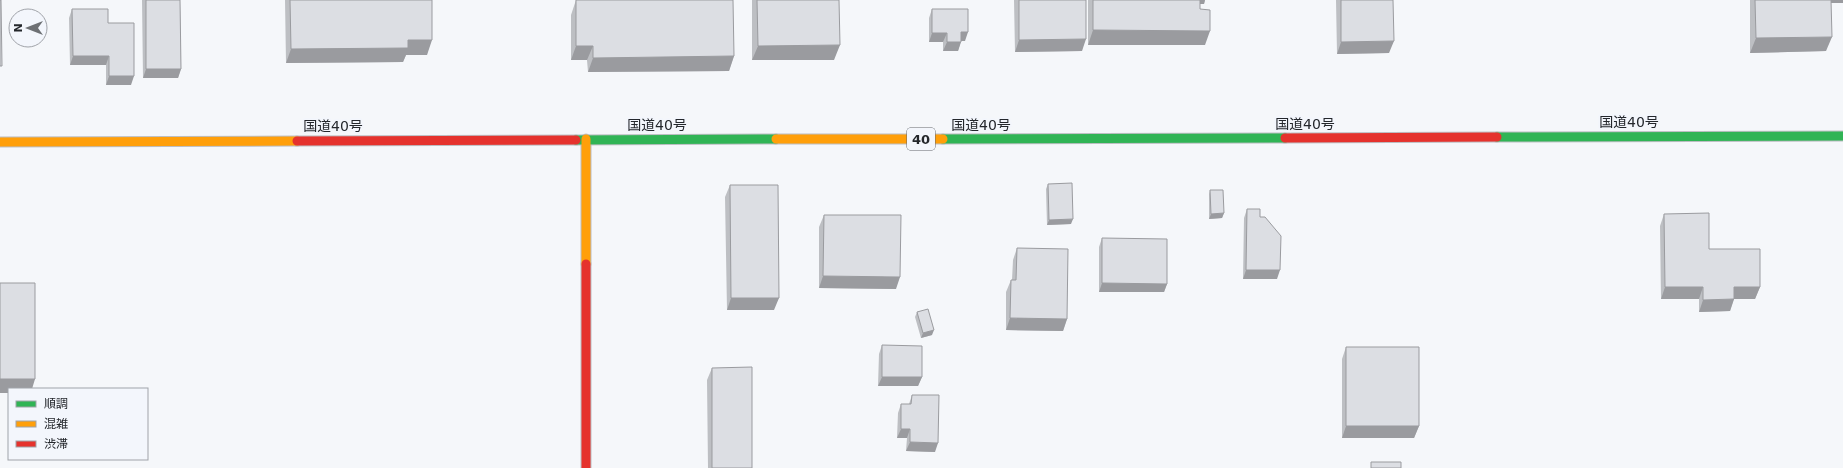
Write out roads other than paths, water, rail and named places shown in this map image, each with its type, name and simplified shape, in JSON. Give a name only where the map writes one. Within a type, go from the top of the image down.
[{"type":"main road","name":"国道40号","points":[[0,142],[1843,136]]},
{"type":"main road","points":[[586,139],[586,468]]}]
